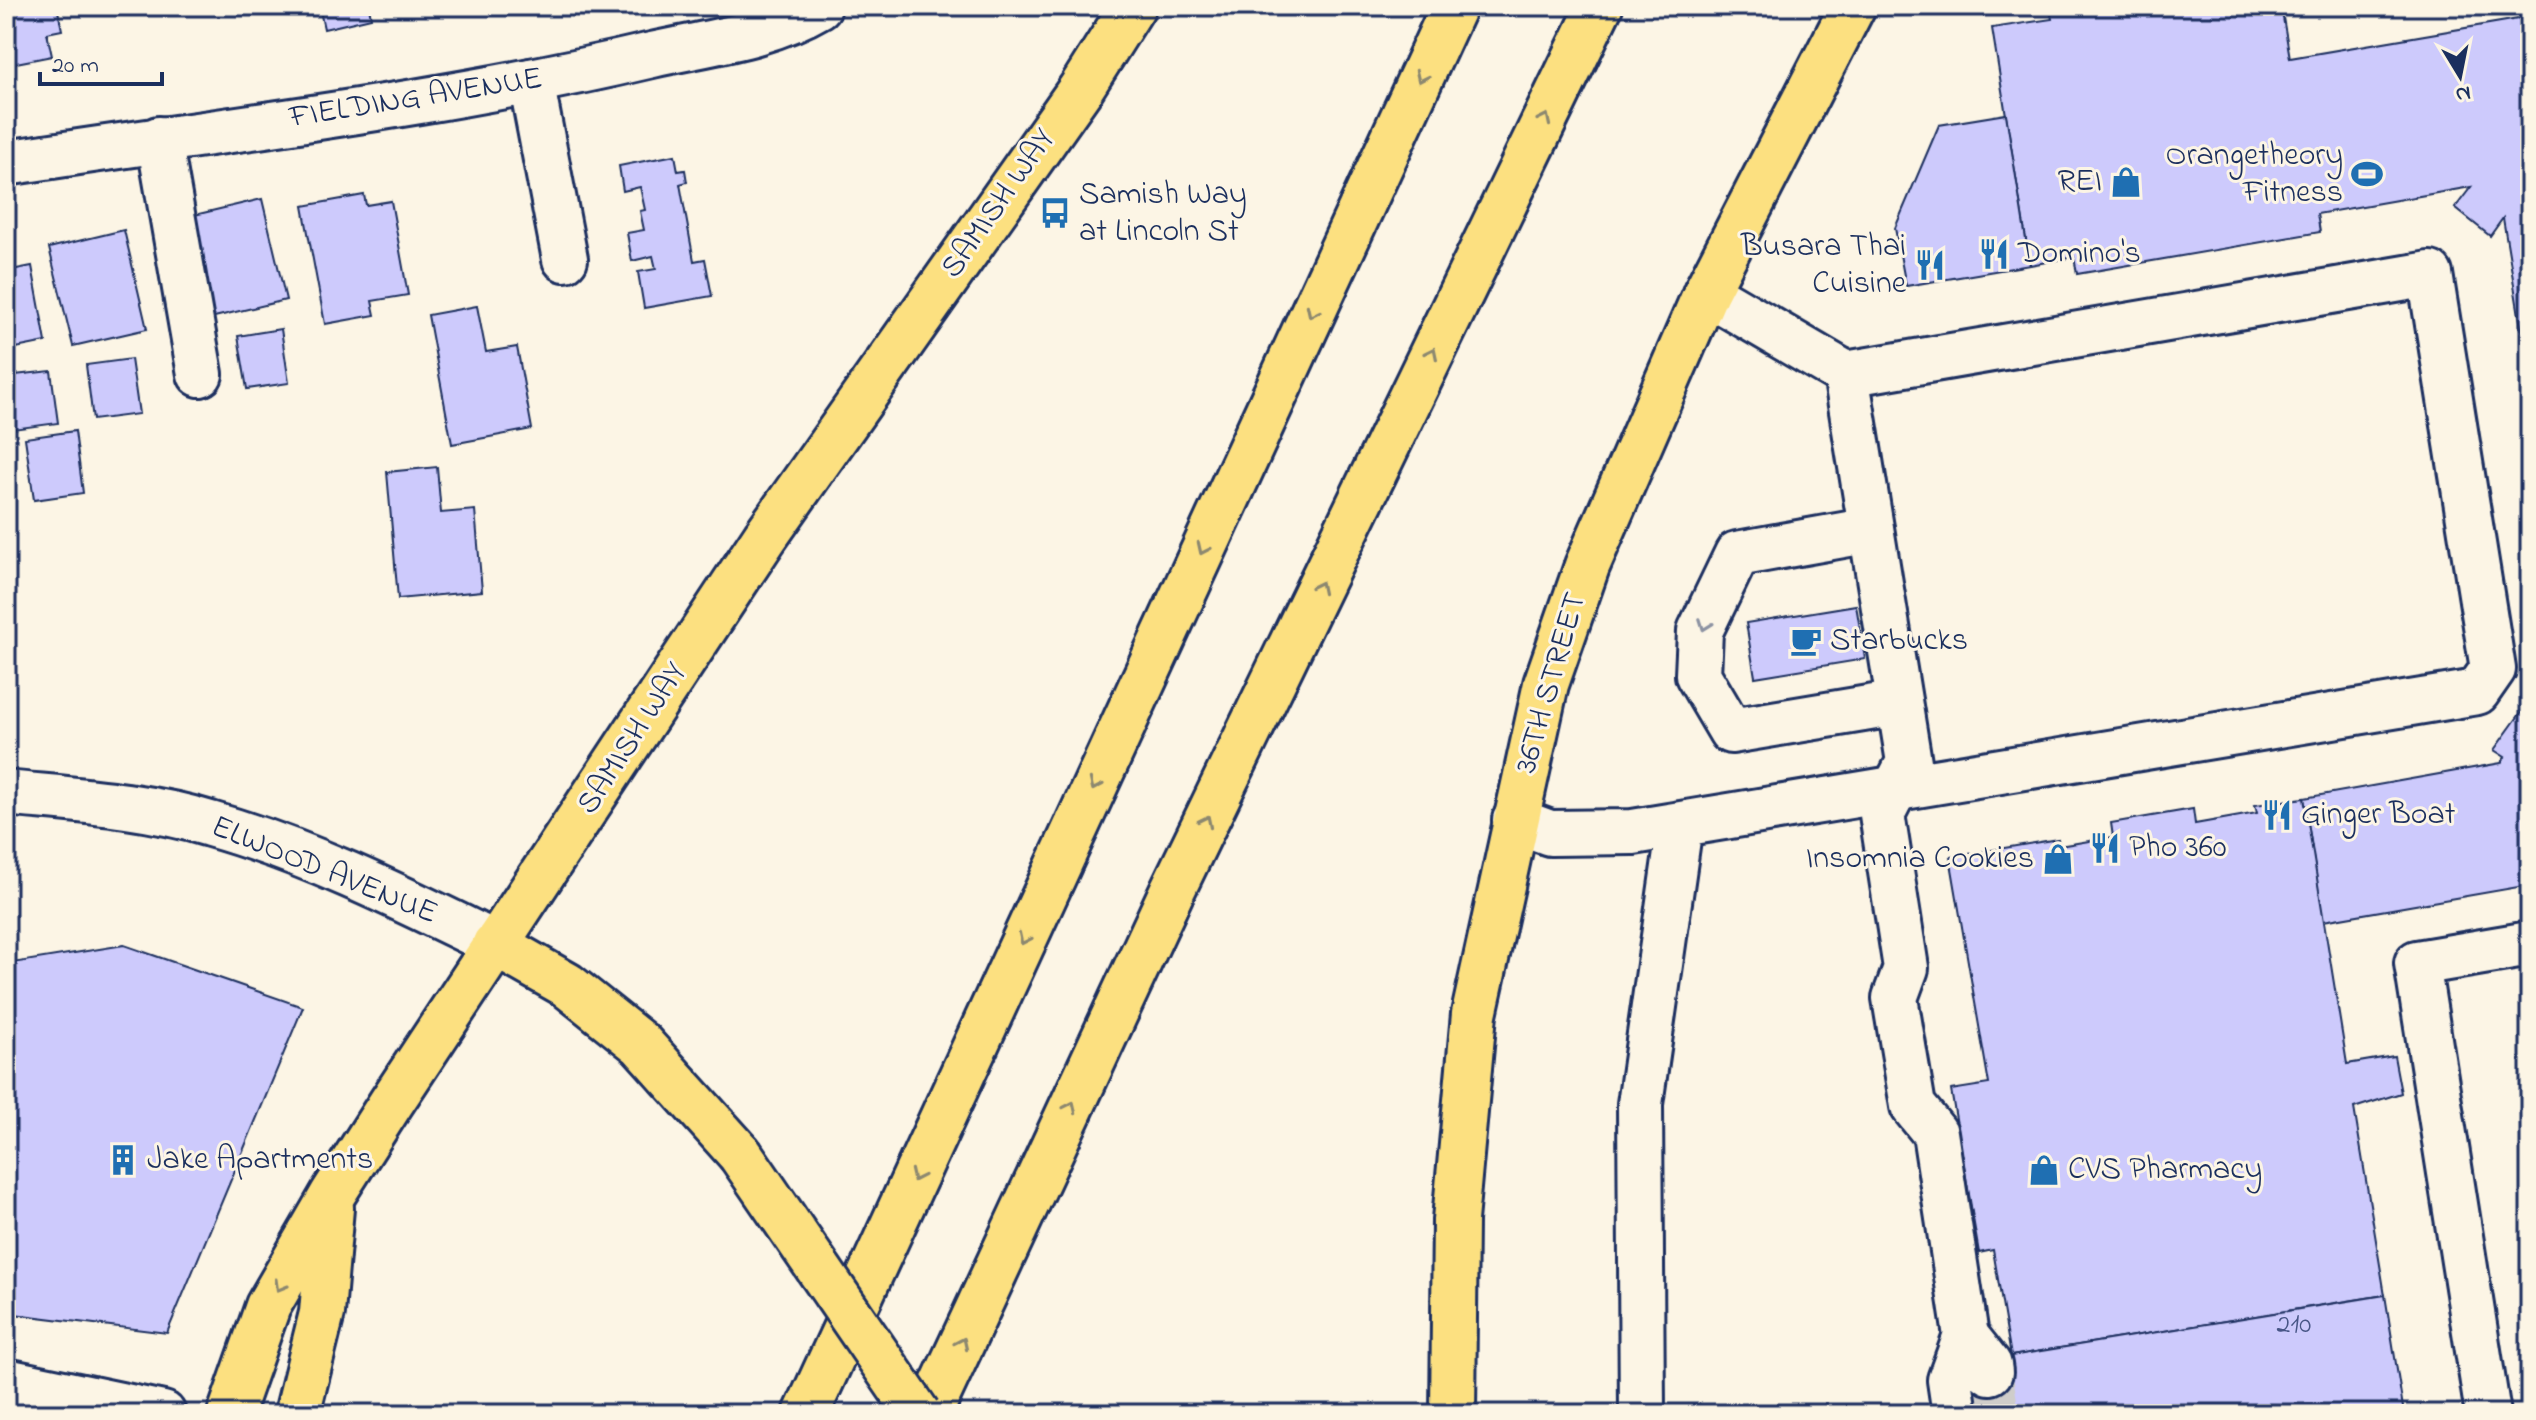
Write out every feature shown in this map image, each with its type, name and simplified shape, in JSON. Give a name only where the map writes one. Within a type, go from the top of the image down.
[{"type":"main road","name":"SAMISH WAY","points":[[230,1414],[268,1306],[333,1194],[765,537],[1071,103],[1133,6]]},
{"type":"main road","points":[[806,1414],[1454,6]]},
{"type":"main road","points":[[929,1414],[1178,877],[1600,6]]},
{"type":"main road","name":"36TH STREET","points":[[1453,1414],[1455,1220],[1474,1014],[1546,684],[1587,566],[1706,292],[1853,6]]},
{"type":"main road","points":[[495,944],[567,985],[641,1044],[740,1154],[918,1414]]},
{"type":"main road","points":[[297,1414],[322,1313],[333,1194]]},
{"type":"street","name":"FIELDING AVENUE","points":[[6,163],[531,81],[732,39],[793,21],[819,6]]},
{"type":"street","points":[[531,81],[565,259]]},
{"type":"street","points":[[159,139],[200,374]]},
{"type":"street","points":[[1515,820],[1550,833],[1633,832],[1680,825],[2477,692],[2493,669],[2430,274],[1846,374],[1706,292]]},
{"type":"street","points":[[1846,374],[1909,762],[1882,814],[1906,968],[1895,998],[1913,1106],[1935,1133],[1966,1336],[1950,1380],[1955,1414]]},
{"type":"street","points":[[1871,530],[1737,554],[1700,631],[1698,675],[1731,731],[1899,703]]},
{"type":"street","name":"ELWOOD AVENUE","points":[[6,793],[87,801],[208,823],[304,856],[495,944]]},
{"type":"street","points":[[1642,1414],[1640,1104],[1680,825]]},
{"type":"street","points":[[2488,1414],[2417,963],[2530,944]]},
{"type":"street","points":[[1966,1336],[1989,1365],[1990,1372]]},
{"type":"street","points":[[6,1381],[163,1414]]},
{"type":"street","points":[[1453,1414],[1463,1414]]},
{"type":"building","points":[[6,6],[57,6],[62,30],[47,33],[52,56],[6,65]]},
{"type":"building","points":[[319,6],[369,6],[371,18],[324,29]]},
{"type":"building","points":[[2049,6],[2281,6],[2290,58],[2530,17],[2530,382],[2503,218],[2490,236],[2455,208],[2471,187],[2317,214],[2320,232],[2077,274],[2074,257],[2030,265],[1992,28],[2052,19]]},
{"type":"building","points":[[2006,114],[2030,265],[1906,286],[1895,228],[1939,125]]},
{"type":"building","points":[[675,155],[678,171],[685,170],[687,182],[680,184],[694,261],[705,259],[712,296],[644,308],[638,272],[656,269],[653,256],[632,261],[627,233],[644,230],[640,211],[645,210],[640,187],[623,191],[619,166]]},
{"type":"building","points":[[364,195],[366,205],[391,201],[408,295],[372,301],[375,315],[325,324],[303,206]]},
{"type":"building","points":[[262,199],[286,300],[210,318],[186,217]]},
{"type":"building","points":[[124,230],[147,329],[73,346],[49,248]]},
{"type":"building","points":[[32,266],[46,342],[6,350],[6,271]]},
{"type":"building","points":[[477,306],[486,352],[517,347],[532,429],[452,444],[428,315]]},
{"type":"building","points":[[281,329],[289,383],[247,389],[238,336]]},
{"type":"building","points":[[131,359],[139,414],[93,420],[86,365]]},
{"type":"building","points":[[51,371],[58,423],[13,429],[6,376]]},
{"type":"building","points":[[75,431],[83,493],[34,500],[25,438]]},
{"type":"building","points":[[437,467],[441,513],[475,510],[482,591],[398,599],[387,472]]},
{"type":"building","name":"Starbucks","points":[[1856,605],[1865,659],[1755,677],[1746,623]]},
{"type":"building","points":[[2530,700],[2530,885],[2323,921],[2304,798],[2501,763],[2505,757],[2494,750]]},
{"type":"building","points":[[2304,798],[2347,1064],[2394,1056],[2401,1093],[2354,1108],[2385,1295],[2011,1356],[1993,1250],[1979,1253],[1951,1090],[1989,1084],[1950,857],[2058,839],[2059,846],[2113,837],[2111,823],[2193,809],[2195,824],[2257,813],[2255,805]]},
{"type":"building","name":"Jake Apartments","points":[[124,945],[303,1007],[167,1333],[6,1313],[6,964]]},
{"type":"building","points":[[2385,1295],[2404,1414],[1985,1414],[1978,1374],[2013,1368],[2011,1356]]},
{"type":"tunnel","points":[[1990,1372],[1997,1414]]},
{"type":"place","name":"Orangetheory Fitness","points":[[2367,174]]},
{"type":"place","name":"REI","points":[[2126,182]]},
{"type":"place","name":"Samish Way at Lincoln St","points":[[1055,213]]},
{"type":"place","name":"Domino's","points":[[1994,254]]},
{"type":"place","name":"Busara Thai Cuisine","points":[[1930,265]]},
{"type":"place","name":"Starbucks","points":[[1806,641]]},
{"type":"place","name":"Ginger Boat","points":[[2277,815]]},
{"type":"place","name":"Pho 360","points":[[2105,848]]},
{"type":"place","name":"Insomnia Cookies","points":[[2058,859]]},
{"type":"place","name":"Jake Apartments","points":[[123,1160]]},
{"type":"place","name":"CVS Pharmacy","points":[[2044,1170]]}]
